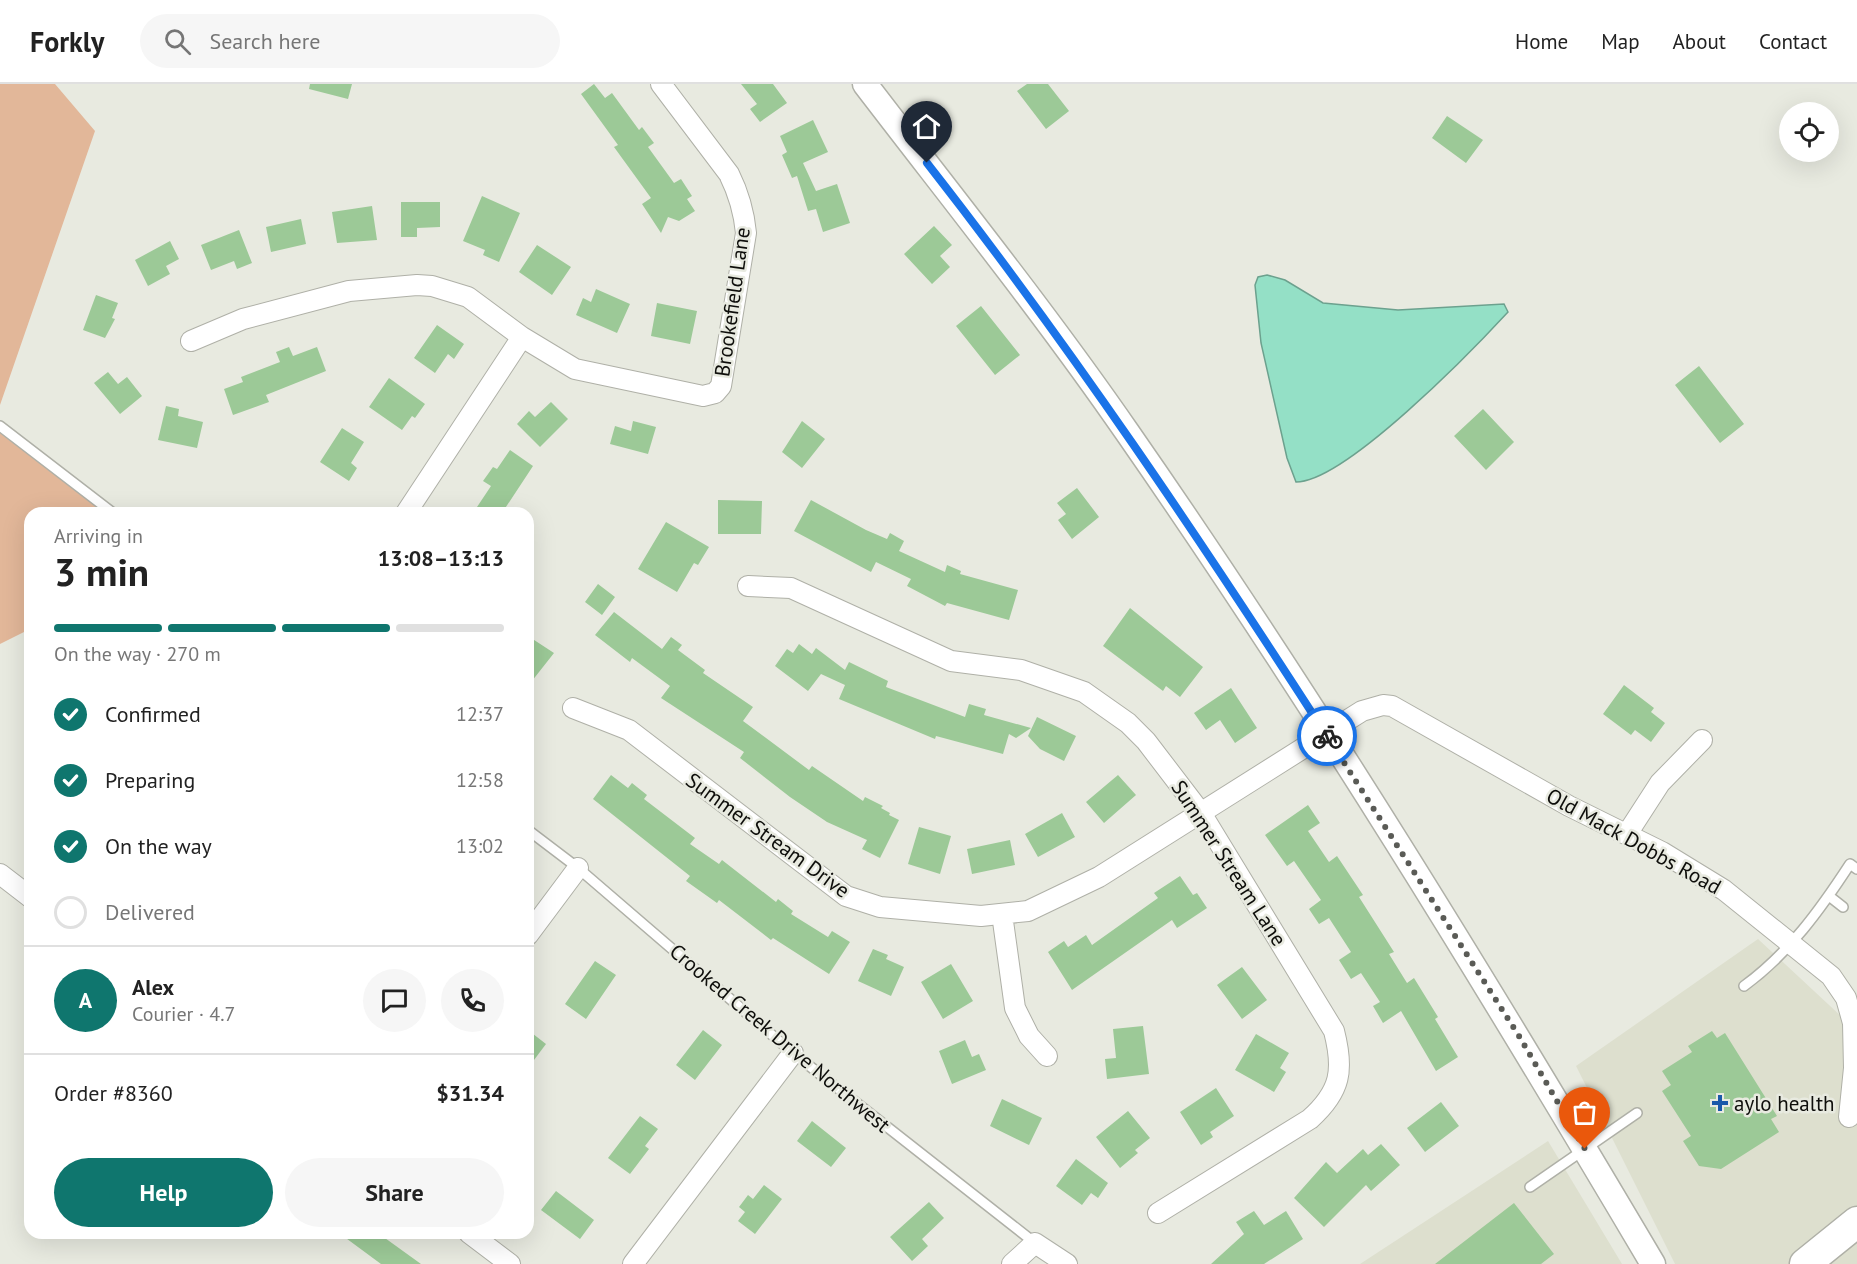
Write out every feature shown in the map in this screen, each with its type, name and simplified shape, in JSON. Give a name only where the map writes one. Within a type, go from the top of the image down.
[{"type":"main road","points":[[1805,1264],[1857,1222]]},
{"type":"street","name":"Brookefield Lane","points":[[522,337],[587,374],[710,396],[721,386],[746,233],[744,217],[729,174],[662,84]]},
{"type":"street","points":[[865,84],[987,238],[1128,433],[1326,734],[1519,1036],[1653,1264]]},
{"type":"street","points":[[191,341],[243,319],[301,302],[375,287],[417,285],[447,289],[468,297],[522,337],[410,507]]},
{"type":"street","name":"Summer Stream Lane","points":[[748,586],[791,588],[951,661],[1021,670],[1084,692],[1128,723],[1146,741],[1201,813],[1334,1031],[1341,1057],[1334,1092],[1326,1105],[1310,1119],[1158,1213]]},
{"type":"street","name":"Old Mack Dobbs Road","points":[[1326,734],[1362,711],[1383,705],[1392,706],[1569,806],[1627,834],[1724,890],[1831,976],[1846,998],[1853,1023],[1854,1068],[1849,1117]]},
{"type":"street","name":"Summer Stream Drive","points":[[573,708],[629,730],[846,896],[880,908],[981,915],[1028,911],[1099,878],[1326,734]]},
{"type":"street","points":[[1627,834],[1660,783],[1702,740]]},
{"type":"street","points":[[534,927],[578,868]]},
{"type":"street","points":[[0,874],[24,892]]},
{"type":"street","points":[[1002,914],[1015,1008],[1029,1036],[1047,1056]]},
{"type":"street","points":[[633,1264],[793,1053]]},
{"type":"street","points":[[477,1239],[510,1264]]},
{"type":"street","points":[[1012,1264],[1035,1243],[1067,1264]]},
{"type":"lane","points":[[0,426],[105,507]]},
{"type":"lane","name":"Crooked Creek Drive Northwest","points":[[534,835],[578,868],[793,1053],[1035,1243]]},
{"type":"lane","points":[[1744,986],[1767,969],[1792,943],[1854,866]]},
{"type":"lane","points":[[1829,896],[1843,907]]},
{"type":"lane","points":[[1530,1188],[1636,1113]]},
{"type":"shaded area","points":[[0,84],[55,84],[95,131],[0,405]]},
{"type":"shaded area","points":[[1267,275],[1285,280],[1323,303],[1398,310],[1504,304],[1508,312],[1438,383],[1375,438],[1345,461],[1318,476],[1296,482],[1287,458],[1261,343],[1255,285],[1258,277]]},
{"type":"shaded area","points":[[0,426],[114,507],[24,507],[24,632],[0,644]]},
{"type":"shaded area","points":[[1758,939],[1857,1031],[1857,1264],[1675,1264],[1576,1066]]},
{"type":"shaded area","points":[[1548,1141],[1622,1264],[1360,1264]]},
{"type":"building","points":[[310,84],[352,84],[348,99],[309,89]]},
{"type":"building","points":[[594,84],[605,98],[612,93],[639,130],[642,127],[654,143],[648,147],[674,183],[681,179],[692,196],[687,199],[695,211],[679,221],[668,217],[661,233],[642,204],[651,198],[614,147],[618,145],[581,94]]},
{"type":"building","points":[[741,84],[773,84],[787,103],[760,122],[750,109],[757,104]]},
{"type":"building","points":[[1027,84],[1048,84],[1069,111],[1046,129],[1017,91]]},
{"type":"building","points":[[1447,116],[1483,140],[1466,163],[1432,138]]},
{"type":"building","points":[[813,120],[828,152],[803,163],[816,191],[837,184],[850,223],[823,232],[816,209],[808,211],[797,176],[792,178],[782,155],[787,152],[780,136]]},
{"type":"building","points":[[482,196],[520,213],[499,262],[483,255],[485,250],[463,241]]},
{"type":"building","points":[[401,202],[440,202],[440,227],[417,228],[417,237],[401,237]]},
{"type":"building","points":[[372,206],[377,240],[337,243],[332,212]]},
{"type":"building","points":[[301,219],[306,244],[271,252],[266,227]]},
{"type":"building","points":[[934,226],[952,245],[940,256],[950,267],[932,284],[904,254]]},
{"type":"building","points":[[239,230],[252,263],[237,269],[234,261],[211,270],[201,245]]},
{"type":"building","points":[[170,241],[179,259],[166,266],[170,274],[148,286],[135,260]]},
{"type":"building","points":[[537,245],[571,267],[552,295],[519,272]]},
{"type":"building","points":[[596,289],[630,304],[617,333],[576,315],[583,298],[591,302]]},
{"type":"building","points":[[96,295],[118,303],[112,318],[115,319],[105,338],[83,330]]},
{"type":"building","points":[[657,303],[697,311],[690,344],[651,336]]},
{"type":"building","points":[[981,306],[1020,355],[995,375],[956,326]]},
{"type":"building","points":[[437,325],[464,344],[454,359],[448,354],[435,373],[414,358]]},
{"type":"building","points":[[289,347],[293,356],[317,347],[326,371],[266,395],[269,402],[233,415],[224,389],[243,382],[241,377],[280,362],[276,352]]},
{"type":"building","points":[[1699,366],[1744,424],[1720,443],[1675,385]]},
{"type":"building","points":[[108,372],[118,384],[127,377],[142,396],[120,414],[94,383]]},
{"type":"building","points":[[389,378],[425,404],[402,430],[369,407]]},
{"type":"building","points":[[551,402],[568,419],[540,447],[517,424],[529,411],[535,417]]},
{"type":"building","points":[[166,406],[179,409],[178,416],[203,422],[197,448],[158,440]]},
{"type":"building","points":[[1483,409],[1514,442],[1486,470],[1454,436]]},
{"type":"building","points":[[633,421],[656,427],[648,454],[610,444],[615,426],[631,431]]},
{"type":"building","points":[[802,421],[825,439],[802,468],[782,452]]},
{"type":"building","points":[[342,428],[364,442],[351,463],[357,468],[349,481],[320,462]]},
{"type":"building","points":[[510,450],[533,466],[506,507],[477,507],[491,486],[483,481],[493,467],[497,469]]},
{"type":"building","points":[[1077,488],[1099,517],[1072,539],[1058,520],[1066,514],[1057,503]]},
{"type":"building","points":[[718,500],[762,501],[761,534],[718,534]]},
{"type":"building","points":[[811,500],[887,539],[890,533],[904,541],[899,551],[945,572],[947,565],[961,571],[960,574],[1018,590],[1009,620],[947,603],[945,606],[907,586],[911,579],[876,562],[871,572],[794,531]]},
{"type":"building","points":[[666,522],[709,547],[698,565],[694,563],[677,592],[638,569]]},
{"type":"building","points":[[598,584],[615,597],[602,615],[585,602]]},
{"type":"building","points":[[1130,608],[1203,667],[1180,697],[1166,686],[1163,691],[1103,646]]},
{"type":"building","points":[[614,612],[662,649],[671,637],[682,645],[678,650],[705,670],[703,673],[753,707],[743,721],[809,770],[812,766],[863,801],[865,797],[883,806],[881,808],[899,820],[880,858],[862,849],[867,840],[827,822],[790,797],[740,758],[744,752],[661,698],[670,686],[632,658],[630,662],[595,635]]},
{"type":"building","points":[[534,640],[554,653],[534,678]]},
{"type":"building","points":[[799,644],[812,654],[816,648],[845,670],[849,662],[888,681],[886,687],[965,717],[969,704],[986,709],[984,715],[1031,728],[1016,738],[1009,734],[1003,754],[936,736],[935,739],[839,699],[845,685],[821,674],[808,691],[775,666],[787,649],[793,653]]},
{"type":"building","points":[[1624,685],[1654,708],[1651,712],[1665,723],[1651,742],[1635,730],[1631,735],[1603,714]]},
{"type":"building","points":[[1231,688],[1257,728],[1235,743],[1220,720],[1206,730],[1194,713]]},
{"type":"building","points":[[1037,717],[1076,736],[1064,761],[1040,749],[1028,736]]},
{"type":"building","points":[[611,775],[628,788],[632,783],[647,795],[644,799],[695,838],[690,844],[719,864],[722,860],[776,902],[778,899],[793,911],[791,914],[828,937],[832,931],[850,942],[829,974],[773,938],[771,940],[719,900],[717,903],[686,881],[690,876],[593,799]]},
{"type":"building","points":[[1118,775],[1136,795],[1104,823],[1086,802]]},
{"type":"building","points":[[1308,805],[1320,823],[1308,831],[1329,862],[1337,856],[1363,895],[1359,897],[1394,952],[1389,954],[1407,983],[1414,978],[1438,1017],[1435,1019],[1458,1057],[1436,1071],[1401,1011],[1383,1023],[1373,1006],[1380,1002],[1361,973],[1351,979],[1339,960],[1351,952],[1329,918],[1319,924],[1309,909],[1321,900],[1294,861],[1287,866],[1265,835]]},
{"type":"building","points":[[1062,813],[1075,837],[1038,857],[1025,834]]},
{"type":"building","points":[[919,827],[951,836],[940,874],[908,864]]},
{"type":"building","points":[[1010,840],[1015,865],[972,874],[967,849]]},
{"type":"building","points":[[1180,876],[1193,895],[1197,893],[1207,908],[1177,928],[1172,920],[1072,990],[1048,952],[1064,941],[1068,947],[1086,935],[1092,945],[1158,898],[1154,893]]},
{"type":"building","points":[[873,949],[888,955],[886,959],[904,967],[891,996],[858,981]]},
{"type":"building","points":[[595,961],[616,975],[586,1019],[565,1004]]},
{"type":"building","points":[[951,964],[973,1001],[943,1019],[921,982]]},
{"type":"building","points":[[1242,967],[1267,1000],[1242,1019],[1217,985]]},
{"type":"building","points":[[1143,1026],[1149,1074],[1107,1079],[1105,1059],[1116,1058],[1113,1029]]},
{"type":"building","points":[[703,1030],[722,1045],[695,1080],[676,1065]]},
{"type":"building","name":"aylo health","points":[[1712,1031],[1717,1038],[1725,1033],[1777,1116],[1771,1119],[1779,1132],[1721,1169],[1699,1166],[1683,1141],[1691,1136],[1662,1091],[1671,1085],[1662,1071],[1692,1052],[1688,1046]]},
{"type":"building","points":[[1256,1034],[1289,1053],[1280,1068],[1286,1072],[1274,1092],[1235,1070]]},
{"type":"building","points":[[534,1035],[546,1044],[534,1060]]},
{"type":"building","points":[[965,1040],[972,1057],[979,1054],[986,1070],[952,1084],[939,1051]]},
{"type":"building","points":[[1216,1088],[1234,1116],[1210,1132],[1213,1137],[1201,1145],[1180,1112]]},
{"type":"building","points":[[1002,1099],[1042,1118],[1029,1145],[990,1126]]},
{"type":"building","points":[[1441,1102],[1459,1126],[1425,1152],[1407,1128]]},
{"type":"building","points":[[1128,1111],[1150,1138],[1135,1150],[1138,1153],[1120,1168],[1096,1137]]},
{"type":"building","points":[[640,1116],[658,1129],[645,1146],[649,1149],[630,1174],[608,1158]]},
{"type":"building","points":[[812,1121],[846,1148],[831,1167],[797,1141]]},
{"type":"building","points":[[1381,1144],[1400,1165],[1371,1191],[1366,1185],[1324,1227],[1294,1198],[1326,1162],[1337,1173],[1363,1149],[1368,1155]]},
{"type":"building","points":[[1076,1159],[1108,1183],[1098,1198],[1091,1193],[1082,1205],[1056,1186]]},
{"type":"building","points":[[764,1185],[782,1199],[755,1234],[738,1221],[745,1212],[739,1207],[748,1195],[753,1199]]},
{"type":"building","points":[[556,1191],[594,1220],[580,1239],[541,1210]]},
{"type":"building","points":[[929,1202],[944,1218],[922,1239],[928,1246],[912,1261],[890,1237]]},
{"type":"building","points":[[1514,1203],[1554,1254],[1541,1264],[1435,1264]]},
{"type":"building","points":[[1254,1211],[1264,1225],[1286,1211],[1303,1239],[1264,1264],[1211,1264],[1244,1234],[1236,1222]]},
{"type":"building","points":[[347,1239],[386,1239],[421,1264],[381,1264]]},
{"type":"way so far","points":[[1327,736],[1519,1036],[1585,1149]]},
{"type":"place","name":"aylo health","points":[[1720,1103]]},
{"type":"route","points":[[927,163],[987,238],[1128,433],[1244,606],[1327,736]]}]
